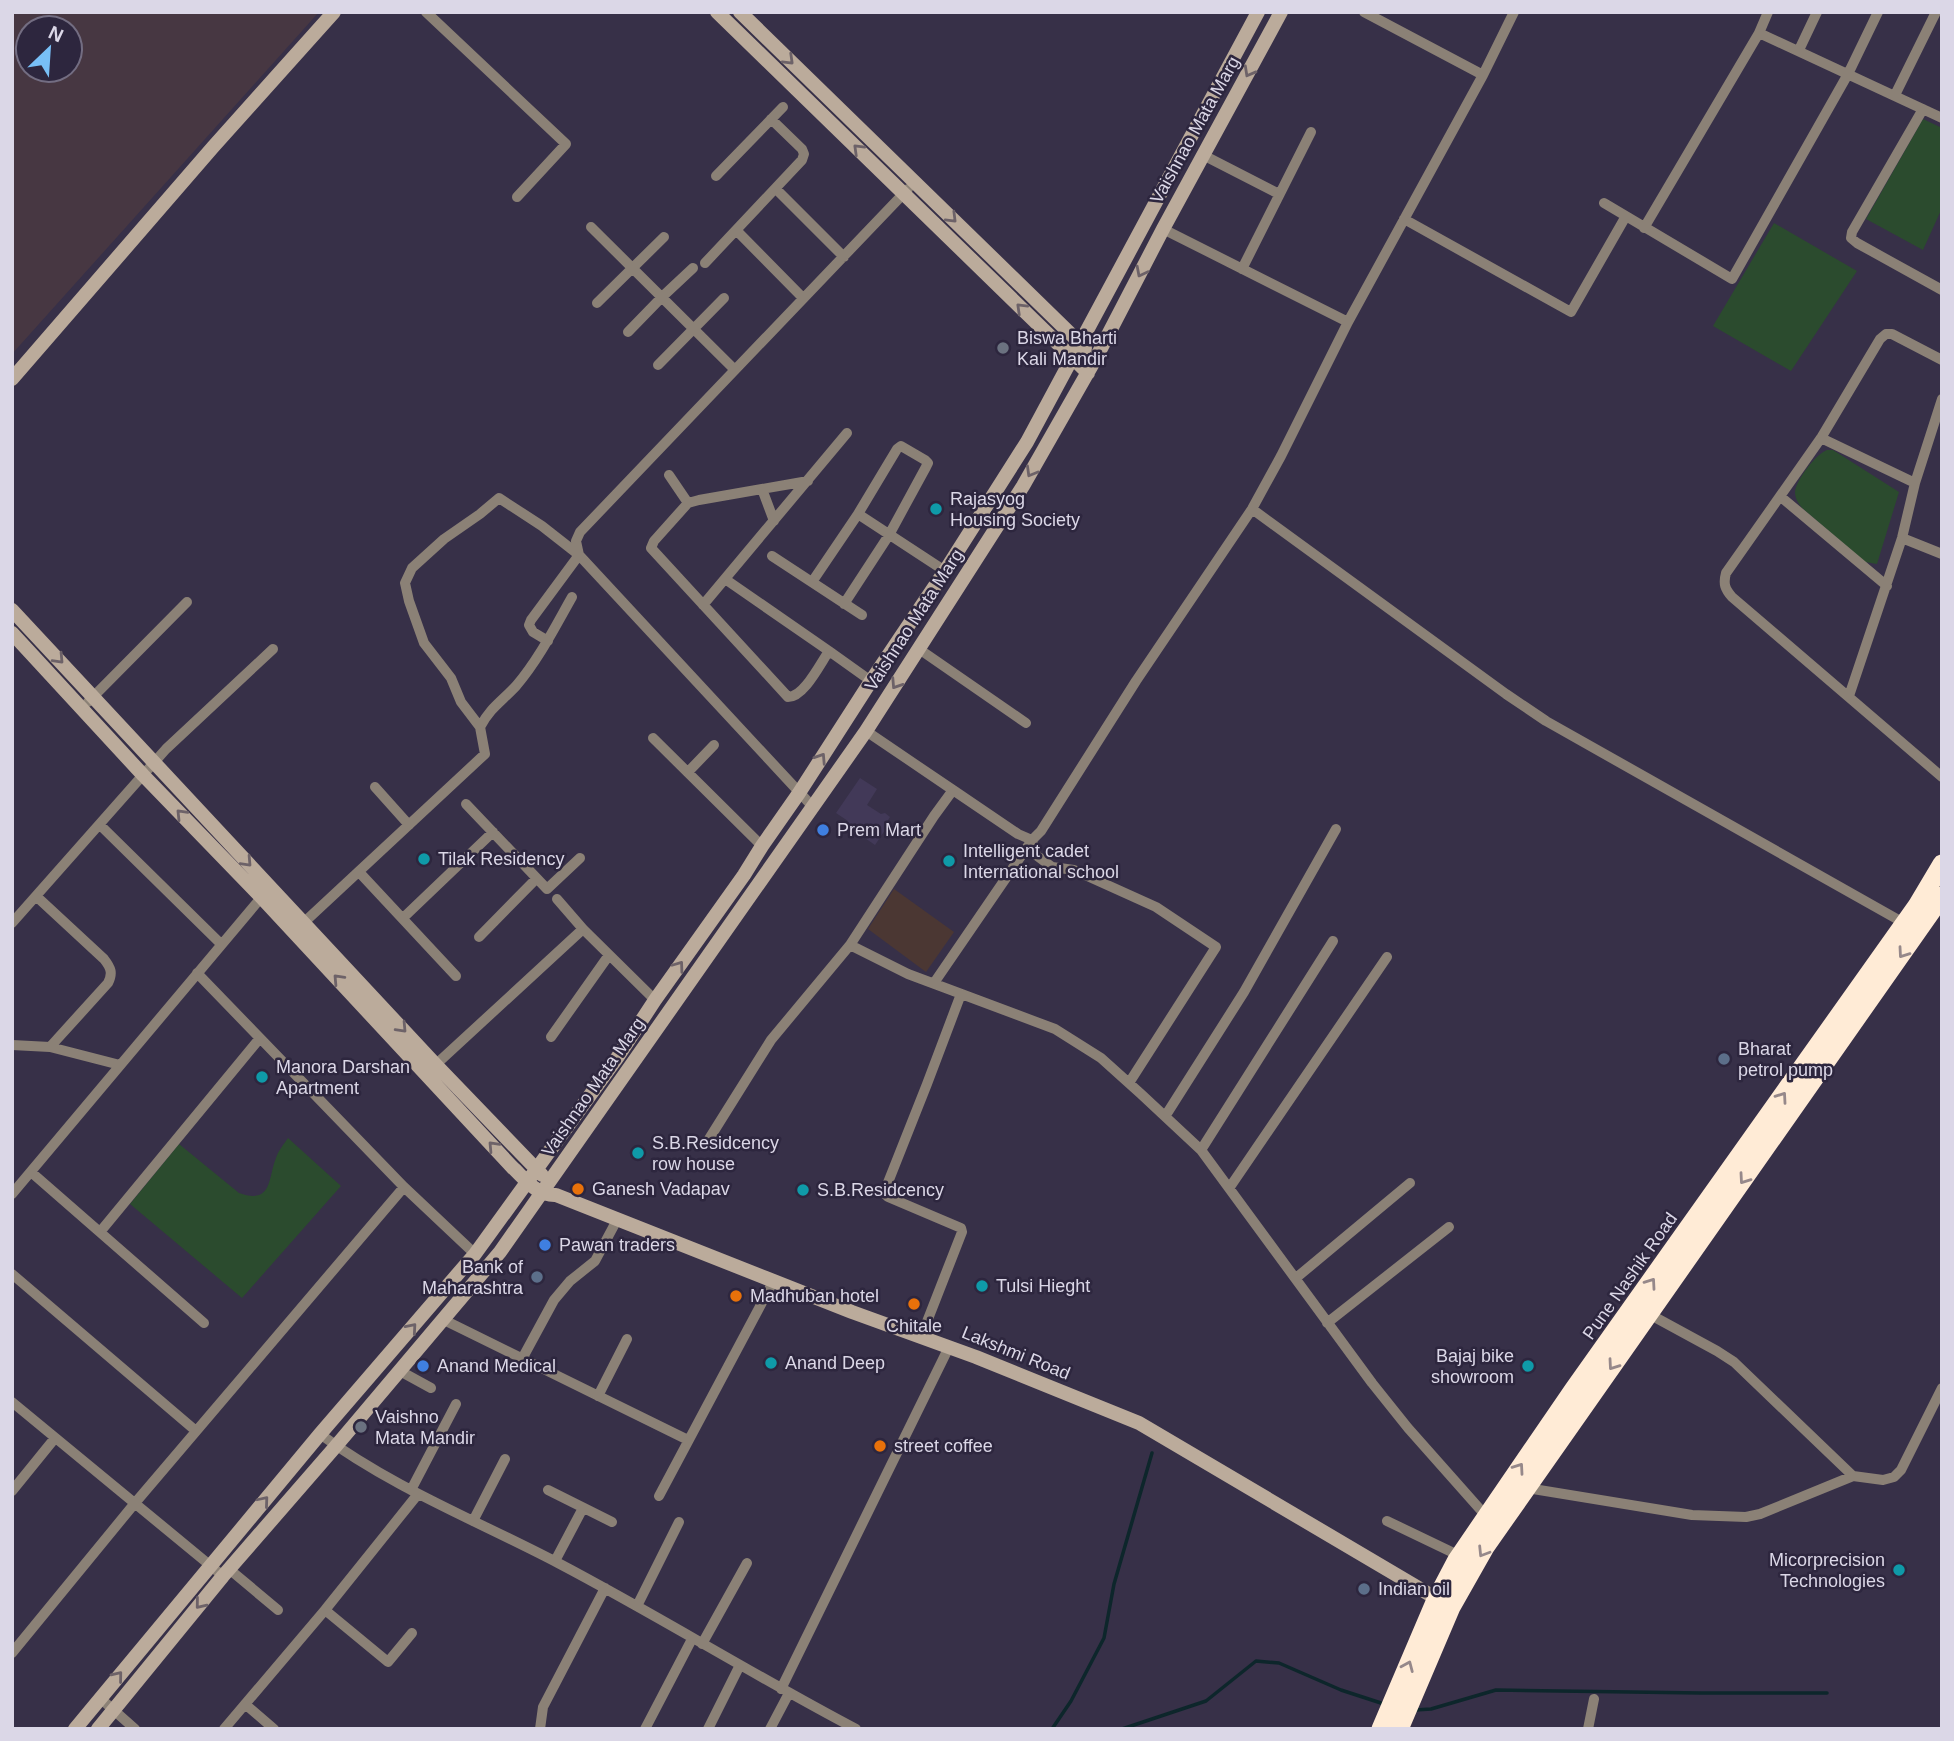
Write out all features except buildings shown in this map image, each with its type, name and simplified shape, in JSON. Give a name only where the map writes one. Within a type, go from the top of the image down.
[{"type":"highway","name":"Pune Nashik Road","points":[[1399,1729],[1460,1556],[1574,1389],[1904,923],[1942,864]]},
{"type":"highway","name":"Pune Nashik Road","points":[[1381,1729],[1444,1603],[1942,897]]},
{"type":"main road","points":[[12,379],[334,12]]},
{"type":"main road","points":[[717,12],[1087,373]]},
{"type":"main road","points":[[740,12],[1096,358]]},
{"type":"main road","name":"Vaishnao Mata Marg","points":[[75,1729],[210,1564],[475,1254],[533,1177],[744,875],[1027,442],[1258,12]]},
{"type":"main road","name":"Vaishnao Mata Marg","points":[[98,1729],[226,1572],[444,1320],[549,1190],[866,731],[1023,486],[1096,358],[1282,12]]},
{"type":"main road","points":[[12,610],[155,761],[266,892]]},
{"type":"main road","points":[[12,633],[143,775],[266,892]]},
{"type":"main road","name":"Lakshmi Road","points":[[266,892],[533,1177],[549,1190],[1139,1423],[1444,1603]]},
{"type":"street","points":[[426,12],[566,144],[517,197]]},
{"type":"street","points":[[1364,12],[1483,75]]},
{"type":"street","points":[[934,984],[1032,840],[1052,816],[1136,681],[1252,509],[1282,456],[1348,322],[1483,75],[1514,12]]},
{"type":"street","points":[[1644,228],[1759,33],[1768,12]]},
{"type":"street","points":[[1799,50],[1817,12]]},
{"type":"street","points":[[1605,203],[1732,279],[1848,74],[1878,12]]},
{"type":"street","points":[[1895,95],[1936,12]]},
{"type":"street","points":[[1759,33],[1941,115]]},
{"type":"street","points":[[716,176],[783,107]]},
{"type":"street","points":[[1923,109],[1851,238],[1942,290]]},
{"type":"street","points":[[705,263],[802,160],[802,149],[771,119]]},
{"type":"street","points":[[1242,269],[1311,132]]},
{"type":"street","points":[[1203,155],[1279,194]]},
{"type":"street","points":[[548,641],[533,632],[529,625],[579,555],[576,541],[580,532],[915,181]]},
{"type":"street","points":[[776,189],[844,257]]},
{"type":"street","points":[[1404,219],[1571,312],[1626,216]]},
{"type":"street","points":[[592,227],[735,370]]},
{"type":"street","points":[[1163,229],[1348,322]]},
{"type":"street","points":[[737,231],[803,298]]},
{"type":"street","points":[[597,303],[664,237]]},
{"type":"street","points":[[628,332],[693,268]]},
{"type":"street","points":[[658,365],[724,298]]},
{"type":"street","points":[[1942,360],[1892,334],[1886,334],[1880,339],[1821,438],[1726,573],[1724,581],[1725,589],[1732,597],[1942,777]]},
{"type":"street","points":[[1849,696],[1887,586],[1915,483],[1942,399]]},
{"type":"street","points":[[702,606],[847,433]]},
{"type":"street","points":[[1821,438],[1915,483]]},
{"type":"street","points":[[812,582],[901,446],[925,460],[928,463],[889,535],[844,604]]},
{"type":"street","points":[[669,475],[688,503]]},
{"type":"street","points":[[807,481],[688,503],[654,541],[651,548],[788,697],[795,697],[802,691],[829,651]]},
{"type":"street","points":[[762,488],[774,521]]},
{"type":"street","points":[[1781,497],[1887,586]]},
{"type":"street","points":[[299,927],[485,754],[480,727],[461,702],[451,678],[424,643],[405,583],[412,568],[443,539],[499,498],[542,526],[579,555],[813,807]]},
{"type":"street","points":[[1252,509],[1546,721],[1904,923]]},
{"type":"street","points":[[858,514],[945,571]]},
{"type":"street","points":[[1902,538],[1942,554]]},
{"type":"street","points":[[772,556],[862,615]]},
{"type":"street","points":[[725,579],[871,681]]},
{"type":"street","points":[[480,727],[489,711],[516,686],[548,641],[572,597]]},
{"type":"street","points":[[82,709],[187,602]]},
{"type":"street","points":[[12,923],[155,761],[273,649]]},
{"type":"street","points":[[919,649],[1026,723]]},
{"type":"street","points":[[866,731],[1018,834],[1032,840]]},
{"type":"street","points":[[653,738],[762,846]]},
{"type":"street","points":[[688,772],[714,745]]},
{"type":"street","points":[[375,787],[409,825]]},
{"type":"street","points":[[709,1139],[771,1040],[850,945],[953,790]]},
{"type":"street","points":[[466,804],[547,889],[580,858]]},
{"type":"street","points":[[100,825],[221,944]]},
{"type":"street","points":[[1166,1115],[1244,992],[1336,829]]},
{"type":"street","points":[[403,918],[493,832]]},
{"type":"street","points":[[1032,840],[1036,855],[1052,867],[1074,870],[1156,907],[1216,947],[1129,1083]]},
{"type":"street","points":[[359,872],[456,976]]},
{"type":"street","points":[[479,937],[536,879]]},
{"type":"street","points":[[12,1194],[266,892]]},
{"type":"street","points":[[36,896],[111,967],[108,983],[50,1047]]},
{"type":"street","points":[[557,899],[583,929],[655,1000]]},
{"type":"street","points":[[431,1069],[583,929]]},
{"type":"street","points":[[1201,1150],[1333,942]]},
{"type":"street","points":[[850,945],[934,984],[1055,1029],[1101,1058],[1166,1115],[1201,1150],[1327,1323],[1408,1427],[1486,1516]]},
{"type":"street","points":[[551,1037],[610,955]]},
{"type":"street","points":[[1230,1187],[1387,957]]},
{"type":"street","points":[[197,973],[404,1187],[475,1254]]},
{"type":"street","points":[[921,1336],[961,1228],[888,1197],[885,1190],[961,994]]},
{"type":"street","points":[[100,1232],[260,1038]]},
{"type":"street","points":[[12,1045],[50,1047],[120,1066]]},
{"type":"street","points":[[31,1172],[204,1323]]},
{"type":"street","points":[[1296,1278],[1410,1183]]},
{"type":"street","points":[[12,1653],[135,1503],[404,1187]]},
{"type":"street","points":[[522,1359],[558,1294],[595,1261],[618,1218]]},
{"type":"street","points":[[1327,1323],[1449,1227]]},
{"type":"street","points":[[12,1273],[196,1431]]},
{"type":"street","points":[[659,1496],[774,1280]]},
{"type":"street","points":[[1649,1314],[1734,1362],[1853,1476]]},
{"type":"street","points":[[444,1320],[688,1440]]},
{"type":"street","points":[[598,1396],[628,1339]]},
{"type":"street","points":[[770,1729],[785,1691],[948,1347]]},
{"type":"street","points":[[400,1371],[431,1388]]},
{"type":"street","points":[[1527,1488],[1692,1515],[1746,1517],[1770,1511],[1853,1476],[1883,1480],[1894,1477],[1942,1388]]},
{"type":"street","points":[[12,1402],[210,1564],[226,1572],[278,1610]]},
{"type":"street","points":[[224,1729],[325,1610],[415,1492],[456,1404]]},
{"type":"street","points":[[320,1434],[415,1492],[637,1606],[785,1691],[834,1724],[856,1729]]},
{"type":"street","points":[[12,1491],[55,1438]]},
{"type":"street","points":[[473,1521],[505,1459]]},
{"type":"street","points":[[548,1490],[612,1522]]},
{"type":"street","points":[[555,1562],[583,1508]]},
{"type":"street","points":[[1387,1521],[1460,1556]]},
{"type":"street","points":[[637,1606],[679,1522]]},
{"type":"street","points":[[645,1729],[747,1563]]},
{"type":"street","points":[[540,1729],[543,1707],[605,1588]]},
{"type":"street","points":[[325,1610],[388,1662],[412,1633]]},
{"type":"street","points":[[708,1729],[740,1665]]},
{"type":"street","points":[[100,1698],[135,1729]]},
{"type":"street","points":[[1588,1729],[1594,1699]]},
{"type":"street","points":[[245,1704],[274,1729]]},
{"type":"shaded area","points":[[12,12],[319,12],[12,354]]},
{"type":"shaded area","points":[[860,778],[877,789],[867,805],[890,817],[875,845],[846,825],[848,821],[836,813]]},
{"type":"shaded area","points":[[894,889],[954,932],[926,972],[868,929]]},
{"type":"green space","points":[[1923,119],[1942,128],[1942,208],[1923,250],[1866,219]]},
{"type":"green space","points":[[1774,223],[1857,271],[1791,371],[1713,326]]},
{"type":"green space","points":[[1827,450],[1833,450],[1899,492],[1877,564],[1865,562],[1802,508],[1797,500],[1796,487],[1803,474],[1812,462]]},
{"type":"green space","points":[[288,1138],[341,1186],[242,1298],[130,1204],[179,1144],[239,1193],[258,1195],[267,1187],[277,1155]]},
{"type":"waterway","points":[[1052,1729],[1071,1701],[1104,1638],[1114,1584],[1152,1453]]},
{"type":"waterway","points":[[1122,1729],[1206,1701],[1256,1661],[1279,1663],[1341,1690],[1384,1704]]},
{"type":"waterway","points":[[1415,1710],[1431,1709],[1496,1690],[1827,1693]]},
{"type":"place","name":"Biswa Bharti Kali Mandir","points":[[1003,348]]},
{"type":"place","name":"Rajasyog Housing Society","points":[[936,509]]},
{"type":"place","name":"Prem Mart","points":[[823,830]]},
{"type":"place","name":"Tilak Residency","points":[[424,859]]},
{"type":"place","name":"Intelligent cadet International school","points":[[949,861]]},
{"type":"place","name":"Bharat petrol pump","points":[[1724,1059]]},
{"type":"place","name":"Manora Darshan Apartment","points":[[262,1077]]},
{"type":"place","name":"S.B.Residcency row house","points":[[638,1153]]},
{"type":"place","name":"Ganesh Vadapav","points":[[578,1189]]},
{"type":"place","name":"S.B.Residcency","points":[[803,1190]]},
{"type":"place","name":"Pawan traders","points":[[545,1245]]},
{"type":"place","name":"Bank of Maharashtra","points":[[537,1277]]},
{"type":"place","name":"Tulsi Hieght","points":[[982,1286]]},
{"type":"place","name":"Madhuban hotel","points":[[736,1296]]},
{"type":"place","name":"Chitale","points":[[914,1304]]},
{"type":"place","name":"Anand Deep","points":[[771,1363]]},
{"type":"place","name":"Anand Medical","points":[[423,1366]]},
{"type":"place","name":"Bajaj bike showroom","points":[[1528,1366]]},
{"type":"place","name":"Vaishno Mata Mandir","points":[[361,1427]]},
{"type":"place","name":"street coffee","points":[[880,1446]]},
{"type":"place","name":"Micorprecision Technologies","points":[[1899,1570]]},
{"type":"place","name":"Indian oil","points":[[1364,1589]]}]
